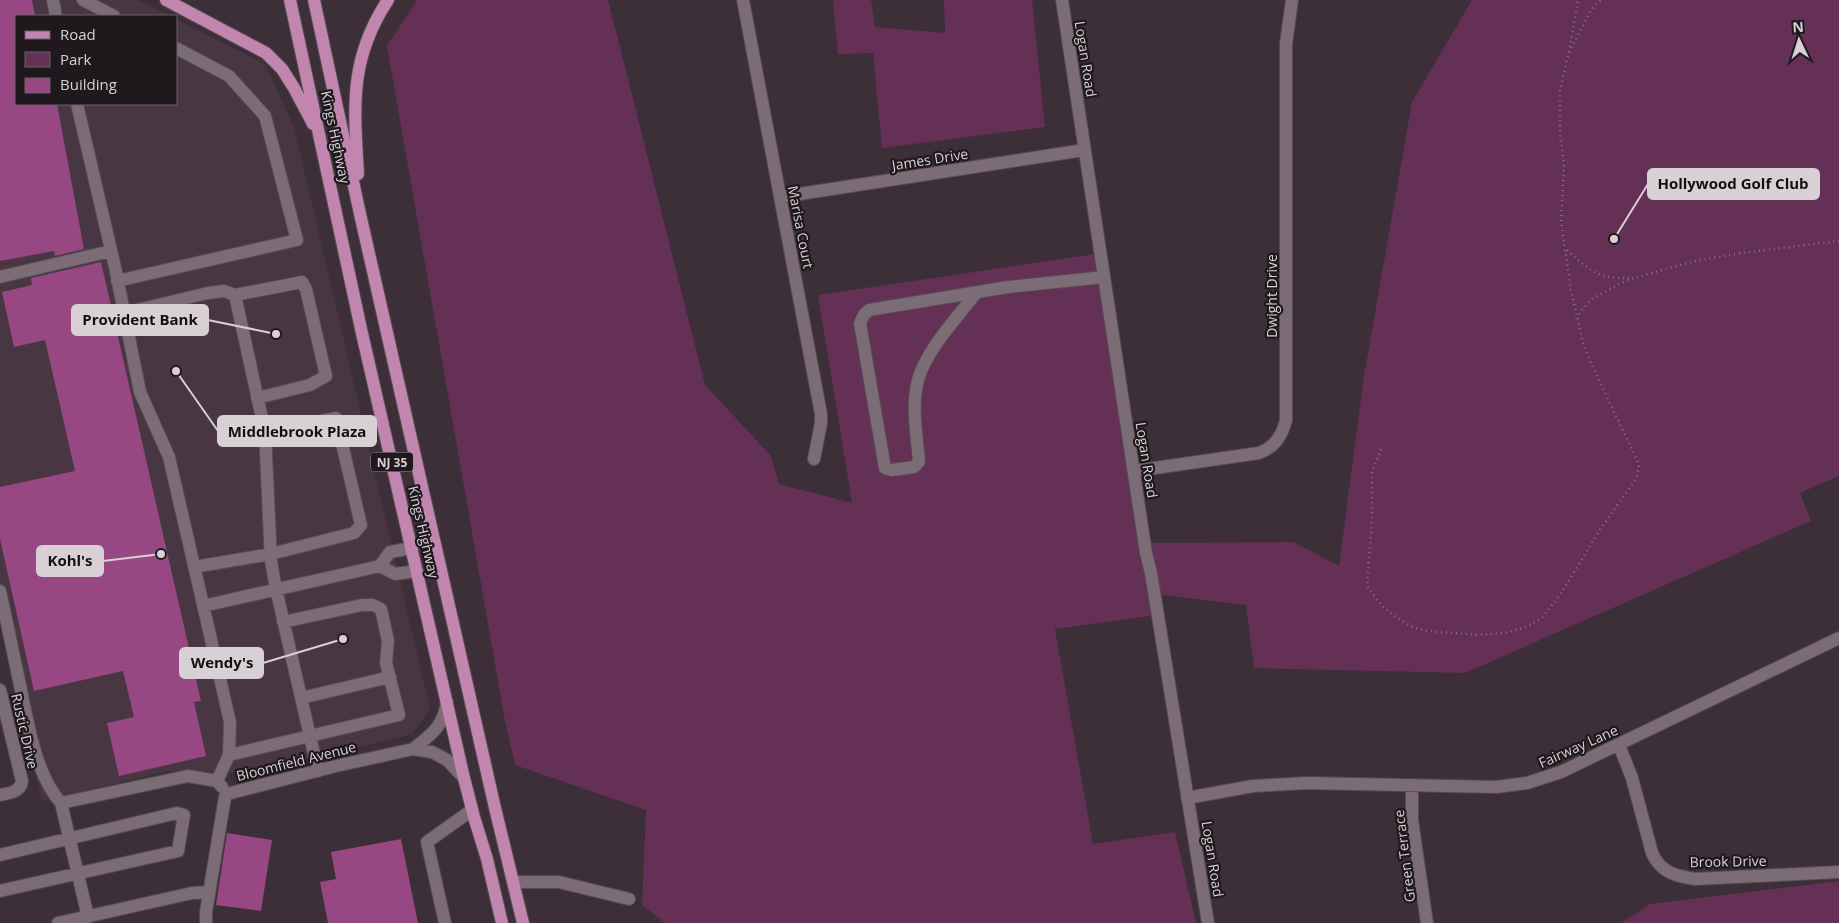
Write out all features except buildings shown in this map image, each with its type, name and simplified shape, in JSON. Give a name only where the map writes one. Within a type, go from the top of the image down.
[{"type":"main road","points":[[166,0],[253,45],[275,61],[294,88],[322,141]]},
{"type":"main road","name":"Kings Highway","points":[[290,0],[362,329],[464,778],[487,859],[502,923]]},
{"type":"main road","name":"Kings Highway","points":[[314,0],[360,214],[494,808],[526,922]]},
{"type":"main road","points":[[360,214],[355,117],[357,71],[371,29],[388,0]]},
{"type":"street","points":[[53,0],[56,15]]},
{"type":"street","points":[[84,0],[112,15]]},
{"type":"street","name":"Marisa Court","points":[[743,0],[821,414],[814,459]]},
{"type":"street","name":"Logan Road","points":[[1062,0],[1134,471],[1208,923]]},
{"type":"street","name":"Dwight Drive","points":[[1134,471],[1259,452],[1268,449],[1275,443],[1283,431],[1286,420],[1286,44],[1292,0]]},
{"type":"street","points":[[117,281],[297,240],[265,116],[229,76],[178,49]]},
{"type":"street","points":[[77,105],[111,251],[140,392],[169,457],[230,722],[229,755],[218,781]]},
{"type":"street","name":"James Drive","points":[[780,197],[1084,150]]},
{"type":"street","points":[[0,277],[111,251]]},
{"type":"street","points":[[976,293],[926,360],[918,382],[915,408],[919,462],[914,467],[892,470],[885,468],[860,323],[869,310],[1008,287],[1104,277]]},
{"type":"street","points":[[124,313],[208,293],[224,291],[235,295],[302,282],[306,289],[326,376],[310,385],[257,398]]},
{"type":"street","points":[[235,295],[265,432],[271,554],[276,589],[318,771]]},
{"type":"street","points":[[194,567],[271,554],[354,533],[361,525],[336,418],[265,432]]},
{"type":"street","points":[[380,566],[390,552],[412,548]]},
{"type":"street","points":[[203,606],[380,566],[395,574],[418,571]]},
{"type":"street","points":[[0,591],[27,718],[41,771],[61,803],[88,916]]},
{"type":"street","points":[[229,755],[399,715],[386,663],[388,641],[381,609],[373,605],[362,605],[283,622]]},
{"type":"street","name":"Fairway Lane","points":[[1187,798],[1252,786],[1298,784],[1496,787],[1527,783],[1561,772],[1839,638]]},
{"type":"street","points":[[301,698],[390,677]]},
{"type":"street","name":"Rustic Drive","points":[[0,690],[22,781],[22,786],[19,789],[0,796]]},
{"type":"street","name":"Bloomfield Avenue","points":[[413,749],[430,736],[442,723],[447,699]]},
{"type":"street","name":"Brook Drive","points":[[1619,745],[1632,778],[1652,853],[1665,871],[1679,877],[1695,879],[1839,872]]},
{"type":"street","name":"Bloomfield Avenue","points":[[206,923],[209,892],[227,794],[413,749],[432,752],[447,760],[464,778]]},
{"type":"street","points":[[61,803],[188,776],[218,781],[227,794]]},
{"type":"street","name":"Green Terrace","points":[[1412,785],[1412,820],[1427,923]]},
{"type":"street","points":[[444,923],[427,842],[472,810]]},
{"type":"street","points":[[0,854],[177,813],[184,815],[178,851],[0,891]]},
{"type":"street","points":[[514,882],[559,882],[629,899]]},
{"type":"street","points":[[58,923],[192,893],[209,892]]},
{"type":"path","points":[[1381,449],[1372,472],[1372,520],[1367,586],[1382,606],[1397,618],[1413,627],[1427,631],[1458,634],[1505,634],[1526,627],[1542,618],[1562,592],[1598,531],[1636,479],[1639,467],[1637,460],[1590,361],[1577,321],[1561,213],[1564,166],[1560,133],[1560,91],[1568,59],[1578,0]]},
{"type":"path","points":[[1568,59],[1587,18],[1601,0]]},
{"type":"path","points":[[1577,321],[1580,312],[1592,299],[1634,278],[1695,261],[1839,241]]},
{"type":"path","points":[[1566,250],[1586,267],[1606,278],[1634,278]]},
{"type":"shaded area","points":[[0,0],[138,0],[169,15],[15,15],[15,105],[178,105],[178,20],[265,64],[294,127],[430,709],[412,734],[247,774],[168,771],[42,801],[0,615]]},
{"type":"green space","points":[[417,0],[608,0],[705,385],[771,456],[779,484],[852,503],[818,295],[1102,253],[1145,543],[1293,542],[1339,566],[1364,376],[1412,102],[1472,0],[1839,0],[1839,476],[1800,493],[1811,521],[1465,673],[1254,668],[1246,605],[1154,594],[1156,615],[1055,629],[1093,844],[1175,832],[1196,923],[665,923],[642,905],[646,810],[515,765],[505,721],[387,46]]},
{"type":"green space","points":[[833,0],[871,0],[875,27],[945,33],[944,0],[1032,0],[1045,127],[882,148],[873,53],[838,54]]},
{"type":"green space","points":[[1839,881],[1839,923],[1621,923],[1650,904]]},
{"type":"place","name":"Hollywood Golf Club","points":[[1614,239]]},
{"type":"place","name":"Provident Bank","points":[[276,334]]},
{"type":"place","name":"Middlebrook Plaza","points":[[176,371]]},
{"type":"place","name":"Kohl's","points":[[161,554]]},
{"type":"place","name":"Wendy's","points":[[343,639]]}]
